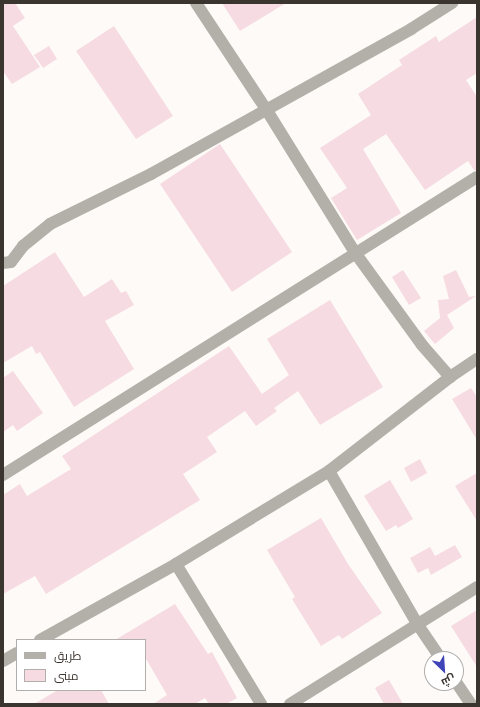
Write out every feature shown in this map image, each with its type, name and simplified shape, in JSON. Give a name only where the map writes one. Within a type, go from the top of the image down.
[{"type":"street","points":[[196,3],[266,109],[356,254],[422,345],[450,377]]},
{"type":"street","points":[[3,263],[11,262],[23,246],[50,224],[151,174],[411,29],[452,3]]},
{"type":"street","points":[[3,475],[477,177]]},
{"type":"street","points":[[42,639],[176,564],[329,471],[450,377],[477,359]]},
{"type":"street","points":[[329,471],[418,625],[436,651]]},
{"type":"street","points":[[176,564],[261,704]]},
{"type":"street","points":[[290,704],[477,587]]},
{"type":"street","points":[[3,661],[16,654]]},
{"type":"street","points":[[462,691],[471,704]]},
{"type":"building","points":[[3,3],[15,3],[25,18],[13,26],[40,67],[12,84],[3,71]]},
{"type":"building","points":[[222,3],[286,3],[240,31]]},
{"type":"building","points":[[477,17],[477,73],[466,80],[477,97],[477,170],[474,170],[468,161],[425,190],[386,134],[363,149],[401,213],[357,240],[331,198],[347,188],[320,148],[371,115],[358,94],[402,65],[399,60],[436,36],[439,42]]},
{"type":"building","points":[[114,26],[173,116],[136,139],[76,51]]},
{"type":"building","points":[[49,46],[57,59],[43,68],[34,55]]},
{"type":"building","points":[[220,144],[292,252],[232,292],[160,184]]},
{"type":"building","points":[[55,252],[84,297],[112,279],[121,293],[126,291],[134,305],[105,321],[134,369],[74,407],[40,352],[36,354],[32,346],[3,363],[3,286]]},
{"type":"building","points":[[403,270],[421,298],[409,305],[392,277]]},
{"type":"building","points":[[456,270],[469,297],[476,296],[447,315],[454,328],[435,344],[424,331],[440,318],[438,300],[449,299],[443,276]]},
{"type":"building","points":[[330,300],[383,387],[320,425],[298,391],[274,408],[277,411],[256,426],[245,411],[207,437],[217,452],[183,474],[200,500],[46,594],[35,576],[3,594],[3,495],[20,484],[27,496],[71,469],[62,456],[229,346],[262,394],[289,375],[267,339]]},
{"type":"building","points":[[13,371],[43,413],[17,431],[13,425],[3,432],[3,378]]},
{"type":"building","points":[[471,388],[477,397],[477,440],[452,399]]},
{"type":"building","points":[[420,459],[427,473],[411,482],[404,468]]},
{"type":"building","points":[[477,473],[477,521],[455,486]]},
{"type":"building","points":[[390,480],[413,519],[398,528],[396,525],[386,531],[364,496]]},
{"type":"building","points":[[321,518],[348,564],[382,613],[342,639],[339,635],[321,646],[292,599],[295,597],[267,550]]},
{"type":"building","points":[[455,545],[462,557],[431,575],[428,568],[418,573],[410,558],[430,547],[435,556]]},
{"type":"building","points":[[175,604],[208,654],[212,652],[237,698],[226,704],[209,704],[205,698],[195,704],[153,704],[167,695],[146,659],[146,639],[117,639]]},
{"type":"building","points":[[477,610],[477,667],[451,626]]},
{"type":"building","points":[[389,680],[403,704],[384,704],[375,688]]},
{"type":"building","points":[[56,691],[102,691],[109,704],[34,704]]}]
